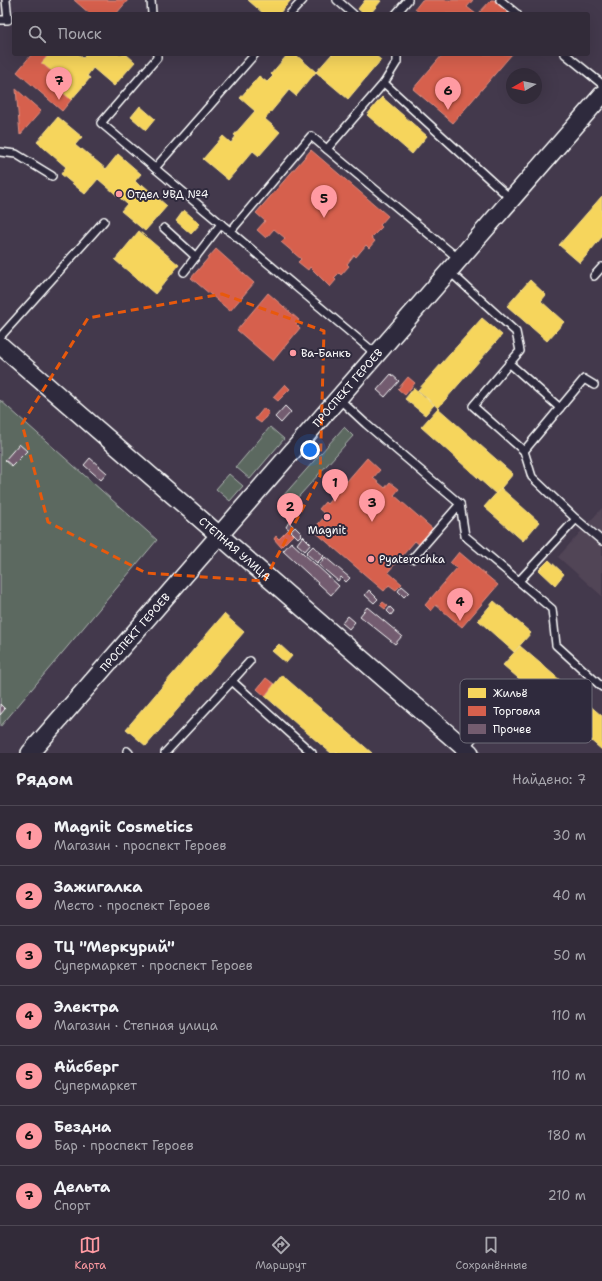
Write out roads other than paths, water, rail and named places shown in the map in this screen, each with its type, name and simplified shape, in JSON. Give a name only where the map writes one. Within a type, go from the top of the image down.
[{"type":"street","name":"ПРОСПЕКТ ГЕРОЕВ","points":[[30,753],[602,95]]},
{"type":"street","name":"СТЕПНАЯ УЛИЦА","points":[[0,345],[219,535],[464,751]]},
{"type":"lane","points":[[0,20],[8,20],[6,0]]},
{"type":"lane","points":[[151,0],[152,12]]},
{"type":"lane","points":[[292,12],[303,0]]},
{"type":"lane","points":[[337,0],[351,12]]},
{"type":"lane","points":[[398,12],[408,0]]},
{"type":"lane","points":[[500,0],[515,12]]},
{"type":"lane","points":[[157,56],[157,58],[101,123],[376,354]]},
{"type":"lane","points":[[155,168],[253,56]]},
{"type":"lane","points":[[327,149],[384,83],[396,62],[397,56]]},
{"type":"lane","points":[[567,56],[602,84]]},
{"type":"lane","points":[[384,83],[511,200]]},
{"type":"lane","points":[[230,232],[311,136],[327,149],[454,265],[516,332],[520,351],[473,406],[524,451],[532,477],[576,519],[602,541]]},
{"type":"lane","points":[[0,152],[16,154],[52,176]]},
{"type":"lane","points":[[0,337],[104,221]]},
{"type":"lane","points":[[184,272],[221,224]]},
{"type":"lane","points":[[164,228],[196,257]]},
{"type":"lane","points":[[594,276],[602,267]]},
{"type":"lane","points":[[509,363],[560,408]]},
{"type":"lane","points":[[524,451],[584,379],[594,385]]},
{"type":"lane","points":[[338,398],[366,424],[460,504],[465,536],[552,609],[556,645],[602,687]]},
{"type":"lane","points":[[412,559],[460,504]]},
{"type":"lane","points":[[519,581],[576,519]]},
{"type":"lane","points":[[165,753],[250,661]]},
{"type":"lane","points":[[232,680],[312,753]]},
{"type":"lane","points":[[464,751],[470,743]]},
{"type":"place","name":"Дельта","points":[[59,100]]},
{"type":"place","name":"Бездна","points":[[448,110]]},
{"type":"place","name":"Отдел УВД №4","points":[[119,194]]},
{"type":"place","name":"Айсберг","points":[[324,218]]},
{"type":"place","name":"Ва-Банкъ","points":[[293,353]]},
{"type":"place","name":"Magnit Cosmetics","points":[[335,502]]},
{"type":"place","name":"Magnit","points":[[327,517]]},
{"type":"place","name":"ТЦ \"Меркурий\"","points":[[372,522]]},
{"type":"place","name":"Зажигалка","points":[[290,526]]},
{"type":"place","name":"Pyaterochka","points":[[371,559]]},
{"type":"place","name":"Электра","points":[[460,621]]}]
